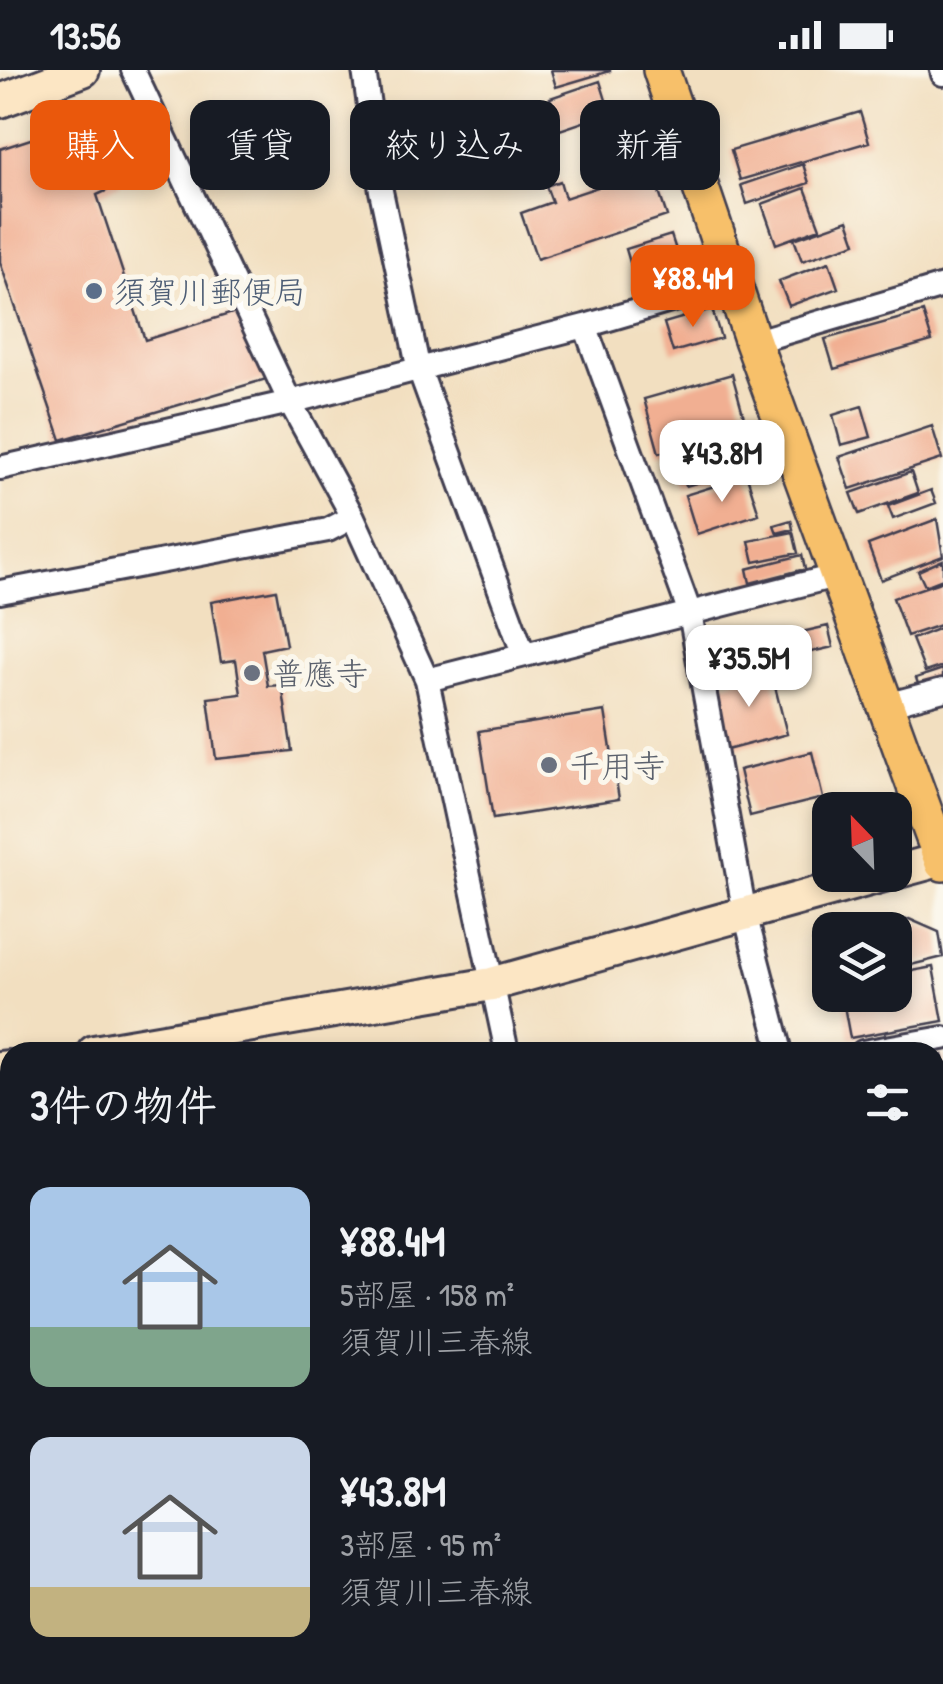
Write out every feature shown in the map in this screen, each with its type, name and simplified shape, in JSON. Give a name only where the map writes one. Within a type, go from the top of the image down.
[{"type":"main road","points":[[661,70],[752,342],[943,860]]},
{"type":"street","points":[[0,102],[84,70]]},
{"type":"street","points":[[132,70],[290,402],[353,517],[427,680],[505,1042]]},
{"type":"street","points":[[364,70],[380,192],[418,366],[524,653]]},
{"type":"street","points":[[0,468],[290,402],[585,326],[732,282]]},
{"type":"street","points":[[752,342],[943,286]]},
{"type":"street","points":[[585,326],[690,613],[745,914],[779,1042]]},
{"type":"street","points":[[0,592],[328,530],[353,517]]},
{"type":"street","points":[[427,680],[839,575]]},
{"type":"street","points":[[886,705],[943,690]]},
{"type":"street","points":[[912,868],[943,860]]},
{"type":"street","points":[[153,1042],[492,984],[823,892]]},
{"type":"building","points":[[551,70],[610,70],[610,71],[556,87]]},
{"type":"building","points":[[600,81],[606,100],[580,100],[580,123],[560,130],[560,100],[550,98]]},
{"type":"building","points":[[860,112],[869,142],[740,180],[731,150]]},
{"type":"building","points":[[30,139],[30,190],[108,190],[97,195],[145,340],[249,308],[270,378],[61,440],[0,262],[0,149]]},
{"type":"building","points":[[803,164],[809,183],[747,204],[741,185]]},
{"type":"building","points":[[560,181],[565,198],[589,190],[658,190],[667,216],[537,259],[521,213],[552,202],[548,190],[560,190]]},
{"type":"building","points":[[805,188],[820,228],[776,244],[762,204]]},
{"type":"building","points":[[848,220],[856,243],[802,261],[794,239]]},
{"type":"building","points":[[671,235],[684,274],[638,289],[626,249]]},
{"type":"building","points":[[829,262],[838,288],[789,306],[779,281]]},
{"type":"building","points":[[712,309],[721,338],[673,352],[664,323]]},
{"type":"building","points":[[923,312],[932,341],[834,369],[825,339]]},
{"type":"building","points":[[732,374],[747,428],[659,453],[644,399]]},
{"type":"building","points":[[862,406],[871,437],[841,445],[833,415]]},
{"type":"building","points":[[932,426],[942,459],[850,489],[839,457]]},
{"type":"building","points":[[751,436],[759,465],[686,486],[678,459]]},
{"type":"building","points":[[911,472],[918,493],[859,514],[851,493]]},
{"type":"building","points":[[747,476],[759,514],[697,534],[685,495]]},
{"type":"building","points":[[931,490],[936,503],[893,519],[888,506]]},
{"type":"building","points":[[937,519],[943,556],[881,580],[868,545]]},
{"type":"building","points":[[791,520],[793,529],[777,533],[774,525]]},
{"type":"building","points":[[793,532],[798,553],[754,562],[749,541]]},
{"type":"building","points":[[802,555],[805,569],[750,583],[747,569]]},
{"type":"building","points":[[943,560],[943,579],[925,586],[918,571]]},
{"type":"building","points":[[943,581],[943,624],[907,636],[893,598]]},
{"type":"building","name":"普應寺","points":[[276,590],[286,645],[262,650],[268,686],[282,685],[292,751],[216,759],[208,698],[241,694],[236,660],[221,662],[211,602]]},
{"type":"building","points":[[828,626],[833,647],[798,655],[793,634]]},
{"type":"building","points":[[943,627],[943,666],[925,672],[912,639]]},
{"type":"building","points":[[943,669],[943,687],[922,695],[916,678]]},
{"type":"building","points":[[771,671],[787,734],[727,750],[711,687]]},
{"type":"building","name":"千用寺","points":[[605,711],[619,799],[493,819],[479,731]]},
{"type":"building","points":[[812,752],[822,792],[812,792],[812,801],[750,816],[739,770]]},
{"type":"building","points":[[912,920],[939,932],[943,957],[912,965]]},
{"type":"building","points":[[933,967],[943,1021],[850,1038],[845,1012],[912,1012],[912,971]]},
{"type":"place","name":"須賀川郵便局","points":[[94,291]]},
{"type":"place","name":"普應寺","points":[[252,673]]},
{"type":"place","name":"千用寺","points":[[549,765]]}]
